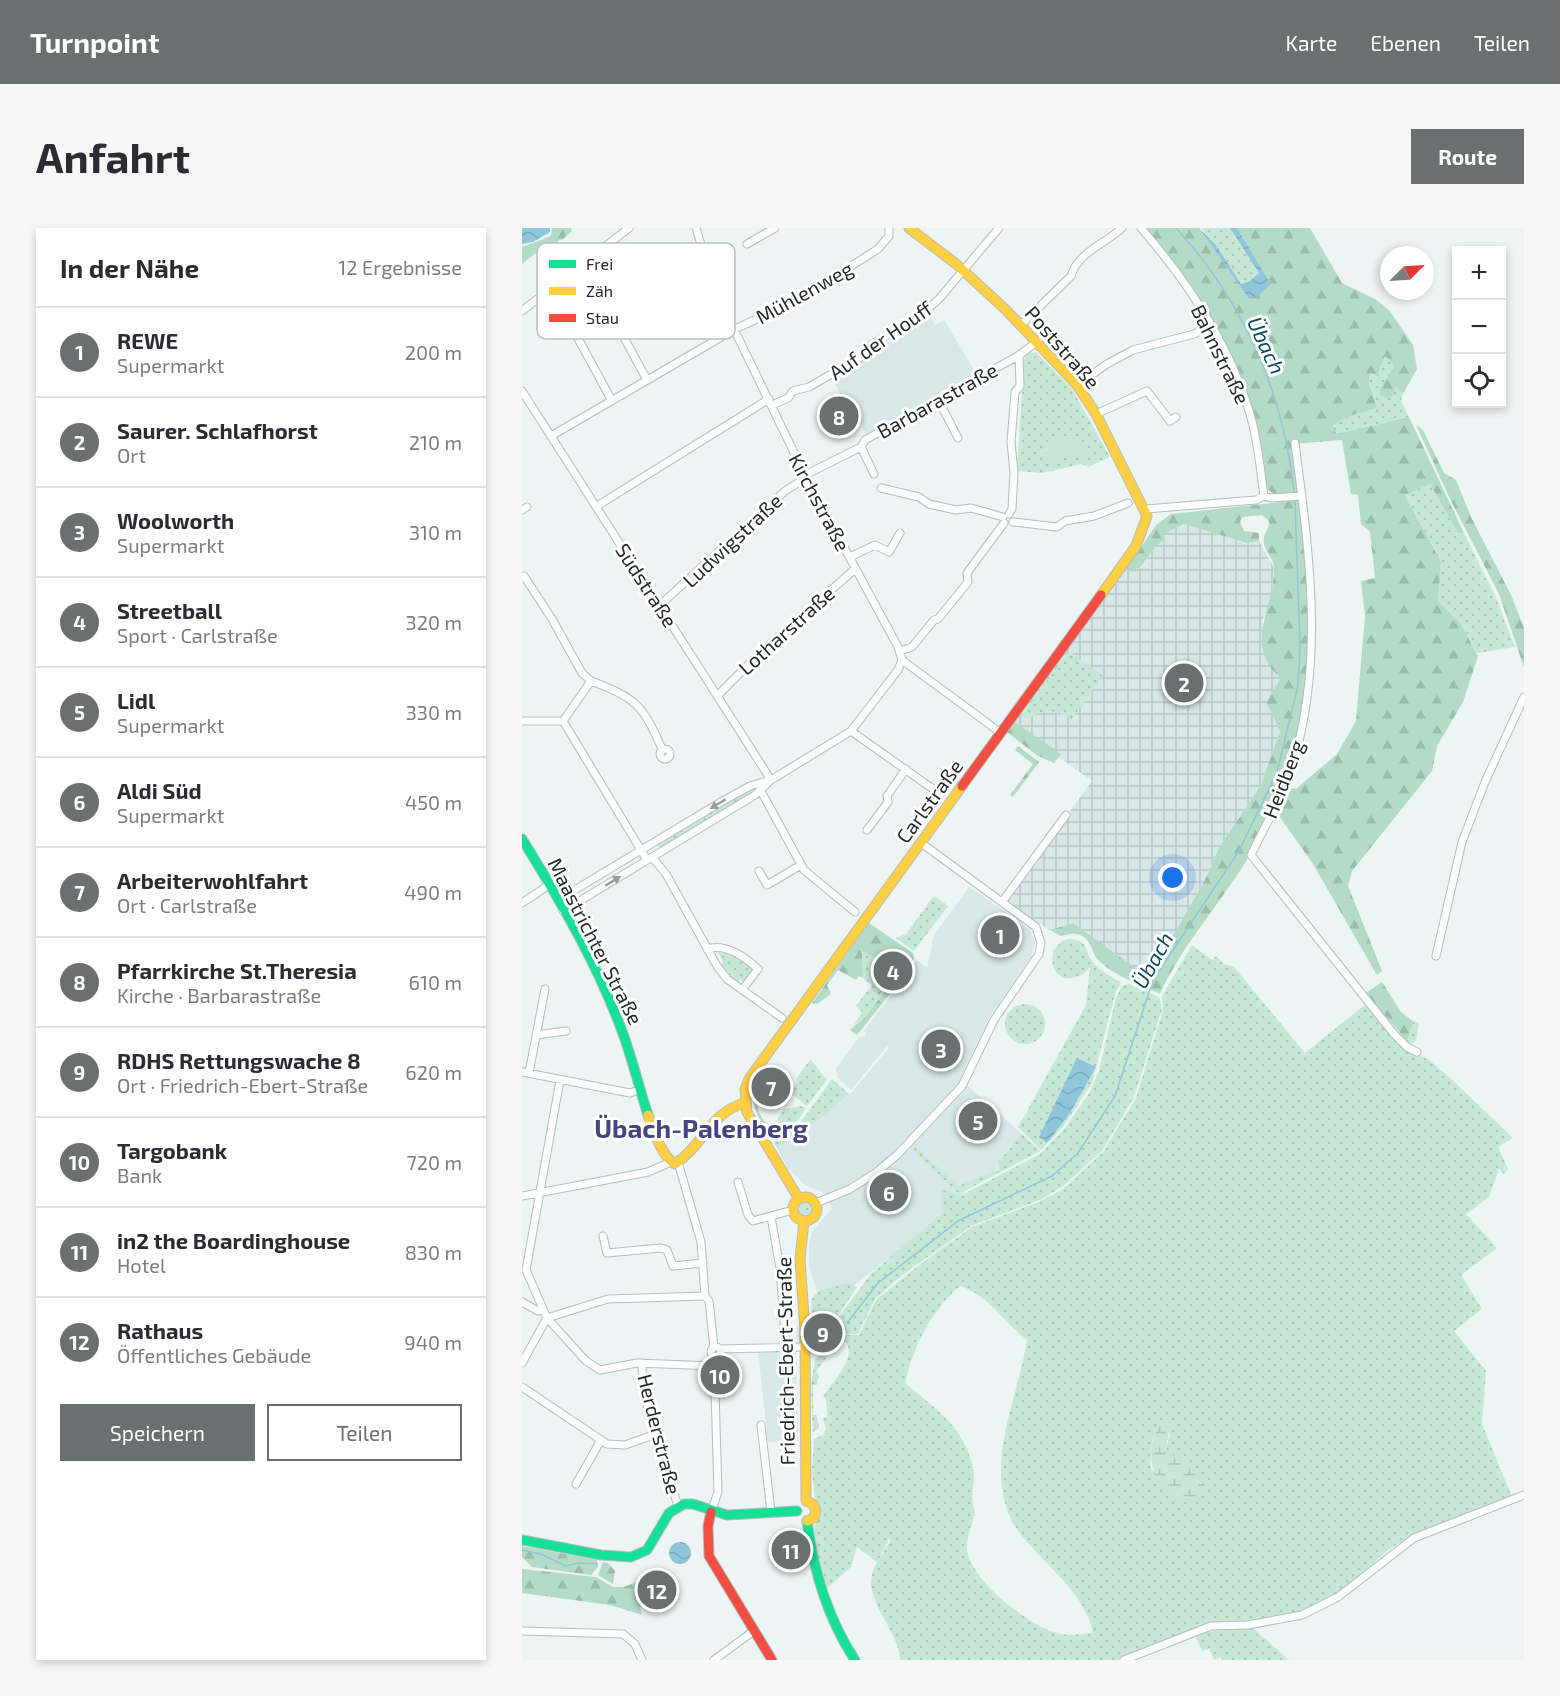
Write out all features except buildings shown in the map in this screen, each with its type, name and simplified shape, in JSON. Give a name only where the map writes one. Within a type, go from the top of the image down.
[{"type":"main road","name":"Poststraße","points":[[909,228],[964,270],[1038,341],[1077,385],[1096,414],[1146,509],[1147,522]]},
{"type":"main road","name":"Carlstraße","points":[[745,1103],[749,1079],[1136,546],[1147,522]]},
{"type":"main road","name":"Maastrichter Straße","points":[[522,839],[558,900],[622,1030],[639,1090],[655,1133],[675,1162]]},
{"type":"main road","points":[[675,1162],[692,1152],[726,1108],[745,1103],[757,1131],[799,1199]]},
{"type":"main road","points":[[808,1197],[816,1203],[815,1216],[804,1221],[798,1218],[794,1210],[799,1199],[808,1197]]},
{"type":"main road","name":"Friedrich-Ebert-Straße","points":[[804,1221],[800,1259],[804,1347],[806,1501],[813,1504],[816,1511],[814,1518],[807,1521],[810,1546],[822,1596],[840,1636],[855,1660]]},
{"type":"main road","points":[[806,1501],[800,1504],[797,1511],[800,1518],[807,1521]]},
{"type":"main road","points":[[522,1540],[627,1558],[640,1555],[667,1516],[678,1506],[694,1504],[723,1515],[797,1511]]},
{"type":"main road","points":[[711,1512],[708,1550],[713,1564],[772,1660]]},
{"type":"street","points":[[610,243],[629,228]]},
{"type":"street","name":"Kirchstraße","points":[[696,228],[700,243]]},
{"type":"street","points":[[747,244],[775,228]]},
{"type":"street","name":"Mühlenweg","points":[[735,329],[796,301],[871,254],[887,240],[890,228]]},
{"type":"street","name":"Auf der Houff","points":[[597,506],[770,402],[788,398],[794,391],[808,387],[868,353],[871,345],[922,314],[964,270],[999,228]]},
{"type":"street","points":[[1022,325],[1071,276],[1074,266],[1099,242],[1112,237],[1122,228]]},
{"type":"street","name":"Bahnstraße","points":[[1141,228],[1182,277],[1240,386],[1251,414],[1264,496]]},
{"type":"street","points":[[522,311],[537,299]]},
{"type":"street","points":[[1077,385],[1128,352],[1146,347],[1148,344],[1194,334],[1210,326]]},
{"type":"street","name":"Kirchstraße","points":[[735,329],[806,476],[903,660]]},
{"type":"street","points":[[579,339],[612,400]]},
{"type":"street","points":[[625,339],[647,380]]},
{"type":"street","name":"Mühlenweg","points":[[551,436],[718,339]]},
{"type":"street","name":"Barbarastraße","points":[[806,476],[861,447],[865,440],[1019,355],[1038,341]]},
{"type":"street","points":[[900,651],[912,647],[968,582],[967,573],[1005,518],[1012,502],[1014,473],[1011,442],[1015,392],[1020,386],[1019,355]]},
{"type":"street","name":"Südstraße","points":[[522,391],[771,780]]},
{"type":"street","points":[[1096,414],[1147,391],[1170,421],[1176,417]]},
{"type":"street","points":[[938,399],[958,438]]},
{"type":"street","name":"Heidberg","points":[[1295,442],[1298,497],[1311,604],[1307,703],[1290,774],[1251,855],[1394,1034],[1407,1047],[1417,1052]]},
{"type":"street","points":[[861,447],[874,474]]},
{"type":"street","name":"Ludwigstraße","points":[[660,605],[785,491],[806,476]]},
{"type":"street","points":[[880,488],[919,497],[929,504],[956,510],[971,508],[1005,518],[1013,517],[1013,522],[1057,527],[1065,521],[1095,516],[1128,503]]},
{"type":"street","points":[[1146,509],[1256,500],[1264,496],[1298,497]]},
{"type":"street","points":[[850,557],[875,545],[889,552],[900,533]]},
{"type":"street","name":"Lotharstraße","points":[[718,695],[783,632],[855,569]]},
{"type":"street","points":[[523,577],[552,619],[582,673],[591,681],[630,698],[640,706],[662,749]]},
{"type":"street","points":[[558,900],[750,786],[771,780],[851,731],[898,670],[903,660],[1001,733]]},
{"type":"street","points":[[563,721],[591,681]]},
{"type":"street","points":[[1436,956],[1462,842],[1485,782],[1524,697]]},
{"type":"street","points":[[522,721],[563,721]]},
{"type":"street","points":[[563,721],[641,851],[671,882],[707,949],[727,979],[782,1018]]},
{"type":"street","points":[[851,731],[940,795]]},
{"type":"street","points":[[867,830],[888,802],[886,796],[906,769]]},
{"type":"street","points":[[563,911],[761,791],[771,780]]},
{"type":"street","points":[[761,791],[801,865],[817,883],[855,912]]},
{"type":"street","points":[[1002,902],[1066,815]]},
{"type":"street","points":[[816,1203],[850,1189],[877,1172],[898,1154],[969,1075],[994,1020],[1036,960],[1041,943],[1036,927],[920,842]]},
{"type":"street","points":[[759,871],[767,885],[801,865]]},
{"type":"street","points":[[522,903],[549,885]]},
{"type":"street","points":[[707,949],[718,948],[736,953],[758,969],[742,990]]},
{"type":"street","points":[[545,989],[536,1035],[525,1073],[630,1093],[639,1090]]},
{"type":"street","points":[[536,1035],[566,1031]]},
{"type":"street","points":[[560,1080],[526,1270],[547,1318],[586,1361],[597,1369],[642,1363],[714,1366]]},
{"type":"street","points":[[522,1196],[648,1172],[675,1162],[701,1242],[705,1296],[709,1301],[717,1348]]},
{"type":"street","points":[[738,1182],[750,1219],[759,1221],[794,1210]]},
{"type":"street","name":"Friedrich-Ebert-Straße","points":[[771,1217],[780,1268],[786,1347]]},
{"type":"street","points":[[603,1236],[607,1253],[661,1248],[667,1250],[673,1266],[703,1263]]},
{"type":"street","points":[[522,1363],[547,1318],[608,1299],[705,1296]]},
{"type":"street","points":[[522,1302],[538,1311],[543,1309]]},
{"type":"street","points":[[711,1512],[718,1484],[714,1357],[711,1352],[717,1348],[804,1347]]},
{"type":"street","name":"Herderstraße","points":[[642,1363],[642,1375],[656,1434],[678,1506]]},
{"type":"street","points":[[522,1387],[601,1440],[615,1446],[656,1434]]},
{"type":"street","points":[[761,1425],[771,1512]]},
{"type":"street","points":[[576,1484],[601,1440]]},
{"type":"street","points":[[1124,1660],[1211,1626],[1248,1626],[1302,1615],[1344,1592],[1414,1538],[1524,1495]]},
{"type":"street","points":[[522,1630],[622,1635],[635,1644],[642,1660]]},
{"type":"street","points":[[714,1660],[755,1630]]},
{"type":"shaded area","points":[[930,317],[935,325],[944,320],[976,373],[866,434],[853,410],[849,412],[834,382],[858,368],[855,363]]},
{"type":"shaded area","points":[[1184,524],[1247,543],[1259,541],[1274,568],[1271,601],[1262,621],[1281,678],[1266,702],[1280,730],[1261,785],[1219,848],[1205,880],[1149,979],[1073,923],[1049,930],[1005,900],[1092,781],[1013,724],[1125,571],[1141,568],[1155,547],[1164,540],[1166,533]]},
{"type":"shaded area","points":[[969,887],[1030,929],[1035,943],[1031,957],[989,1018],[960,1079],[1022,1134],[996,1165],[998,1168],[974,1184],[902,1248],[852,1287],[846,1283],[817,1291],[809,1267],[809,1244],[812,1232],[832,1208],[825,1193],[805,1185],[787,1167],[777,1148],[821,1118],[852,1092],[889,1048],[887,1046],[851,1090],[838,1078],[836,1068],[860,1036],[861,1038],[866,1034],[864,1031],[917,960],[927,968],[934,935]]},
{"type":"shaded area","points":[[796,1350],[798,1441],[768,1442],[758,1351]]},
{"type":"green space","points":[[552,228],[571,228],[572,231],[556,243],[537,243],[537,252],[522,264],[522,247],[551,236]]},
{"type":"green space","points":[[1146,228],[1199,228],[1249,299],[1271,284],[1237,228],[1310,228],[1342,283],[1375,299],[1389,310],[1413,345],[1417,369],[1403,394],[1396,386],[1393,395],[1387,398],[1380,395],[1379,390],[1394,366],[1385,356],[1377,376],[1370,373],[1369,384],[1377,408],[1349,416],[1333,425],[1336,434],[1409,417],[1464,533],[1458,533],[1430,484],[1405,495],[1441,562],[1438,601],[1461,624],[1478,656],[1463,702],[1437,746],[1432,771],[1352,871],[1348,886],[1382,971],[1377,975],[1313,864],[1277,813],[1290,787],[1296,789],[1337,754],[1356,721],[1365,616],[1361,581],[1375,578],[1370,532],[1361,524],[1358,495],[1351,494],[1342,440],[1293,444],[1299,493],[1276,495],[1268,490],[1257,432],[1224,350],[1197,300]]},
{"type":"green space","points":[[1201,228],[1230,228],[1259,273],[1250,281],[1241,284],[1216,245]]},
{"type":"green space","points":[[1036,352],[1072,389],[1110,457],[1088,467],[1082,464],[1042,473],[1017,471],[1024,358],[1029,353]]},
{"type":"green space","points":[[1385,356],[1394,366],[1379,390],[1387,398],[1392,395],[1395,386],[1398,387],[1403,394],[1401,401],[1409,417],[1335,434],[1333,424],[1349,416],[1377,408],[1369,384],[1370,372],[1377,376]]},
{"type":"green space","points":[[1416,425],[1423,430],[1444,473],[1456,480],[1471,517],[1511,595],[1524,628],[1524,667],[1499,594],[1451,501]]},
{"type":"green space","points":[[1081,436],[1085,454],[1048,461],[1044,442]]},
{"type":"green space","points":[[1430,484],[1458,533],[1464,533],[1495,595],[1515,647],[1477,653],[1461,624],[1438,601],[1441,562],[1405,494]]},
{"type":"green space","points":[[1301,500],[1307,575],[1309,650],[1306,699],[1298,737],[1277,799],[1251,853],[1180,957],[1160,994],[1128,980],[1105,966],[1096,958],[1089,942],[1081,935],[1061,936],[1050,930],[1073,923],[1149,978],[1205,880],[1219,848],[1261,785],[1280,731],[1266,702],[1281,678],[1270,666],[1264,653],[1262,639],[1274,568],[1264,543],[1269,521],[1262,515],[1242,517],[1240,522],[1244,531],[1259,533],[1259,541],[1247,543],[1184,524],[1166,533],[1164,540],[1155,547],[1140,568],[1125,571],[1156,525],[1171,514]]},
{"type":"green space","points":[[1069,651],[1103,676],[1071,720],[1060,713],[1050,711],[1039,713],[1028,720],[1022,715]]},
{"type":"green space","points":[[1015,722],[1061,754],[1054,763],[1038,756],[1007,732]]},
{"type":"green space","points":[[1018,746],[1039,762],[1013,797],[1010,795],[1033,764],[1015,750]]},
{"type":"green space","points":[[750,788],[753,793],[660,850],[657,844]]},
{"type":"green space","points":[[934,896],[948,906],[914,951],[896,938],[906,934]]},
{"type":"green space","points":[[869,923],[913,953],[914,959],[897,985],[857,1035],[850,1030],[867,1015],[904,965],[896,958],[881,977],[869,976],[880,960],[862,951],[863,978],[859,976],[856,980],[838,970],[827,985],[831,994],[817,1004],[812,1003]]},
{"type":"green space","points":[[1076,940],[1083,944],[1095,964],[1121,983],[1116,991],[1092,1083],[1063,1127],[1048,1142],[1078,1058],[1040,1137],[1048,1143],[1041,1150],[1018,1127],[1086,1005],[1090,967],[1076,977],[1062,977],[1057,973],[1052,960],[1054,950],[1062,941]]},
{"type":"green space","points":[[1192,945],[1212,960],[1216,956],[1224,964],[1234,967],[1305,1053],[1367,1003],[1405,1047],[1429,1060],[1448,1076],[1513,1138],[1498,1147],[1508,1169],[1504,1174],[1499,1169],[1489,1197],[1466,1214],[1497,1248],[1461,1275],[1482,1309],[1454,1331],[1486,1371],[1482,1424],[1512,1497],[1411,1536],[1388,1550],[1350,1585],[1311,1608],[1292,1615],[1244,1623],[1210,1624],[1121,1660],[900,1660],[894,1638],[873,1596],[872,1575],[877,1562],[857,1547],[851,1567],[826,1589],[818,1566],[814,1534],[822,1513],[815,1499],[812,1472],[814,1439],[823,1435],[826,1430],[823,1418],[827,1417],[826,1399],[823,1397],[846,1363],[848,1348],[846,1342],[837,1343],[816,1372],[819,1375],[817,1385],[813,1385],[813,1415],[817,1415],[819,1428],[813,1432],[811,1385],[815,1359],[828,1351],[837,1335],[859,1335],[876,1300],[972,1227],[1041,1201],[1063,1189],[1103,1152],[1136,1098],[1163,1010],[1162,996]],"holes":[[[960,1286],[987,1302],[1027,1340],[1002,1453],[1001,1475],[1004,1498],[1011,1519],[1031,1547],[1079,1600],[1090,1621],[1093,1633],[1061,1634],[1044,1628],[1002,1600],[978,1574],[967,1549],[975,1512],[972,1500],[974,1473],[968,1452],[955,1429],[946,1419],[905,1383],[913,1355],[940,1306]],[[1161,1424],[1170,1433],[1166,1449],[1200,1492],[1185,1502],[1151,1469],[1151,1451],[1157,1429]],[[890,1537],[890,1541],[877,1562]]]},
{"type":"green space","points":[[862,951],[880,960],[871,971],[873,978],[882,977],[890,983],[867,1015],[854,1025],[862,1012],[856,1006],[872,985],[863,978]]},
{"type":"green space","points":[[718,952],[733,955],[754,970],[745,983],[740,979],[737,983],[726,974]]},
{"type":"green space","points":[[895,958],[904,965],[890,983],[882,977]]},
{"type":"green space","points":[[1382,982],[1401,1012],[1413,1021],[1407,1041],[1366,993]]},
{"type":"green space","points":[[1129,984],[1159,997],[1162,1009],[1134,1097],[1102,1151],[1062,1187],[1040,1200],[971,1226],[901,1276],[875,1299],[858,1334],[844,1334],[834,1329],[835,1322],[871,1274],[942,1213],[941,1189],[960,1196],[1040,1154],[1065,1128],[1090,1092],[1099,1071],[1116,998],[1122,986]]},
{"type":"green space","points":[[1025,1004],[1039,1010],[1045,1024],[1039,1038],[1025,1044],[1011,1038],[1005,1024],[1011,1010]]},
{"type":"green space","points":[[1413,1021],[1419,1023],[1416,1041],[1411,1044],[1407,1041]]},
{"type":"green space","points":[[810,1060],[827,1079],[807,1106],[793,1095],[793,1089],[798,1081],[796,1079]]},
{"type":"green space","points":[[759,1071],[762,1071],[756,1100],[757,1106],[768,1125],[774,1122],[773,1134],[767,1134],[754,1102],[753,1087]]},
{"type":"green space","points":[[832,1079],[849,1094],[821,1118],[777,1148],[774,1143],[800,1123]]},
{"type":"green space","points":[[801,1106],[806,1108],[798,1120],[777,1134],[778,1118],[784,1109]]},
{"type":"green space","points":[[1022,1134],[1040,1151],[959,1194],[913,1150],[916,1147],[958,1186],[999,1169],[997,1164]]},
{"type":"green space","points":[[802,1199],[810,1199],[815,1204],[813,1215],[802,1217],[797,1212],[797,1204]]},
{"type":"green space","points":[[846,1283],[857,1287],[830,1328],[818,1323],[814,1331],[811,1300],[818,1291]]},
{"type":"green space","points":[[1166,1422],[1170,1424],[1166,1449],[1193,1471],[1203,1486],[1194,1498],[1185,1502],[1175,1500],[1166,1493],[1158,1483],[1153,1469],[1151,1455],[1153,1440],[1156,1431]]},
{"type":"green space","points":[[522,1546],[597,1560],[598,1567],[591,1575],[532,1567],[522,1557]]},
{"type":"green space","points":[[603,1562],[608,1563],[615,1571],[613,1584],[598,1575]]},
{"type":"green space","points":[[522,1569],[596,1577],[613,1587],[635,1583],[650,1604],[640,1607],[642,1615],[610,1605],[522,1593]]},
{"type":"green space","points":[[1222,1629],[1254,1629],[1289,1660],[1222,1660],[1221,1657],[1214,1660],[1209,1649],[1202,1651],[1195,1635]]},
{"type":"water","points":[[522,228],[550,228],[550,232],[533,242],[522,244]]},
{"type":"water","points":[[1199,228],[1216,245],[1241,284],[1250,281],[1259,273],[1230,228],[1237,228],[1271,284],[1259,295],[1249,299]]},
{"type":"water","points":[[1077,1058],[1096,1067],[1070,1113],[1047,1143],[1039,1137]]},
{"type":"water","points":[[680,1542],[688,1545],[691,1553],[688,1561],[680,1564],[672,1561],[669,1553],[672,1545]]},
{"type":"waterway","name":"Übach","points":[[1176,228],[1221,286],[1256,350],[1281,419],[1294,492]]},
{"type":"waterway","name":"Übach","points":[[847,1323],[878,1283],[958,1221],[1052,1176],[1078,1153],[1115,1096],[1153,980],[1239,851],[1277,772],[1298,686],[1300,646],[1295,502]]},
{"type":"waterway","name":"Übach","points":[[522,1550],[541,1554],[565,1566],[578,1563],[597,1564]]},
{"type":"traffic: fast","points":[[522,839],[564,909],[601,981],[626,1041],[648,1115]]},
{"type":"traffic: fast","points":[[522,1540],[601,1555],[631,1557],[647,1550],[669,1513],[684,1504],[693,1504],[727,1515],[797,1511]]},
{"type":"traffic: fast","points":[[807,1521],[823,1594],[829,1611],[855,1660]]},
{"type":"traffic: slow","points":[[909,228],[955,263],[1005,309],[1077,385],[1096,414],[1147,516],[1136,546],[1101,595]]},
{"type":"traffic: slow","points":[[799,1199],[747,1112],[745,1090],[749,1079],[962,786]]},
{"type":"traffic: slow","points":[[648,1115],[661,1148],[675,1164],[685,1157],[724,1113],[745,1103]]},
{"type":"traffic: slow","points":[[805,1197],[814,1200],[817,1209],[814,1218],[805,1221],[796,1218],[793,1209],[796,1200],[805,1197]]},
{"type":"traffic: slow","points":[[804,1221],[800,1259],[805,1331],[806,1501]]},
{"type":"traffic: slow","points":[[806,1501],[813,1504],[816,1511],[814,1518],[807,1521]]},
{"type":"traffic: jam","points":[[962,786],[1101,595]]},
{"type":"traffic: jam","points":[[711,1512],[708,1526],[709,1556],[772,1660]]},
{"type":"place","name":"Pfarrkirche St.Theresia","points":[[839,416]]},
{"type":"place","name":"Saurer. Schlafhorst","points":[[1184,683]]},
{"type":"place","name":"REWE","points":[[1000,935]]},
{"type":"place","name":"Streetball","points":[[893,971]]},
{"type":"place","name":"Woolworth","points":[[941,1049]]},
{"type":"place","name":"Arbeiterwohlfahrt","points":[[771,1087]]},
{"type":"place","name":"Lidl","points":[[978,1121]]},
{"type":"place","name":"Aldi Süd","points":[[889,1192]]},
{"type":"place","name":"RDHS Rettungswache 8","points":[[823,1333]]},
{"type":"place","name":"Targobank","points":[[720,1375]]},
{"type":"place","name":"in2 the Boardinghouse","points":[[791,1550]]},
{"type":"place","name":"Rathaus","points":[[657,1590]]},
{"type":"district","name":"Übach-Palenberg","points":[[701,1127]]}]
